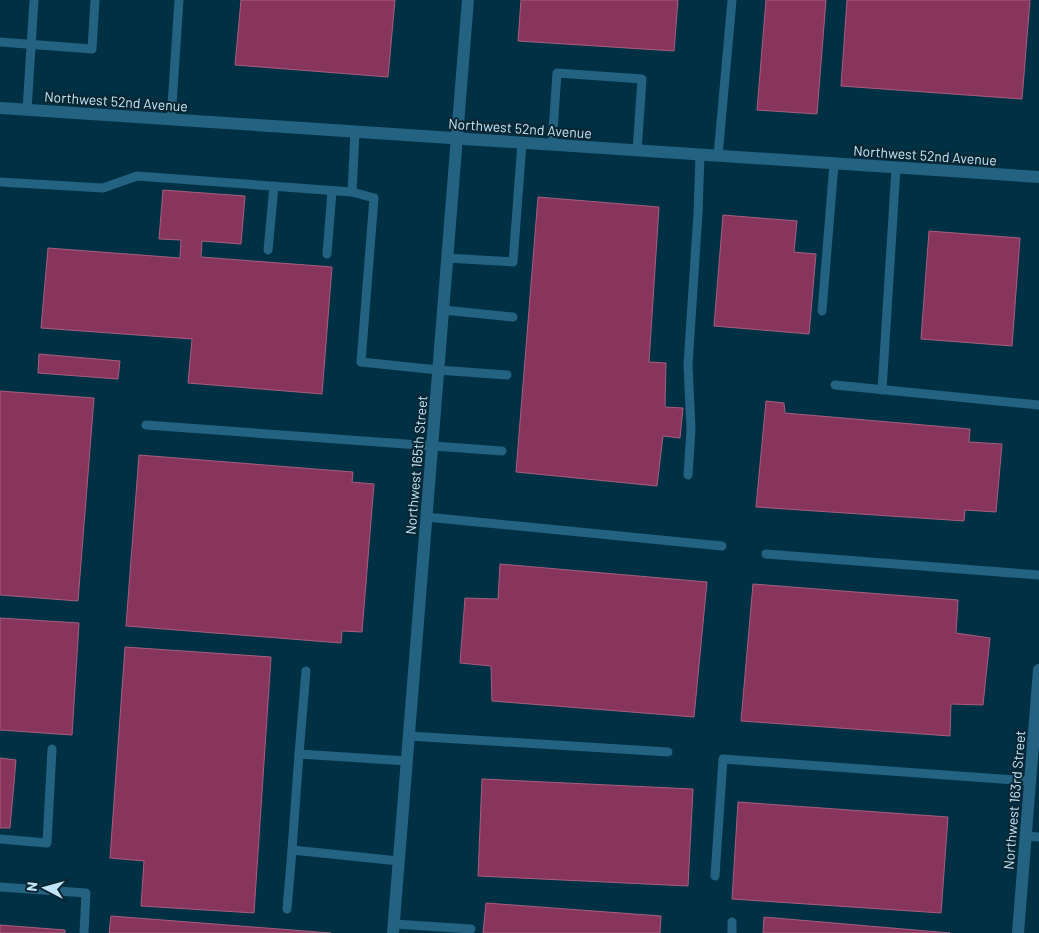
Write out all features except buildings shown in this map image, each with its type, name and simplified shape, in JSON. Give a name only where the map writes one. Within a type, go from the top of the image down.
[{"type":"street","name":"Northwest 165th Street","points":[[393,929],[468,0]]},
{"type":"street","name":"Northwest 52nd Avenue","points":[[0,108],[1039,177]]},
{"type":"street","name":"Northwest 163rd Street","points":[[1018,933],[1039,670]]},
{"type":"lane","points":[[27,110],[34,0]]},
{"type":"lane","points":[[0,42],[92,49],[95,0]]},
{"type":"lane","points":[[171,120],[179,0]]},
{"type":"lane","points":[[718,156],[732,0]]},
{"type":"lane","points":[[552,145],[557,73],[642,79],[636,151]]},
{"type":"lane","points":[[352,192],[355,132]]},
{"type":"lane","points":[[448,258],[513,262],[522,143]]},
{"type":"lane","points":[[688,474],[691,429],[688,365],[700,155]]},
{"type":"lane","points":[[822,311],[834,164]]},
{"type":"lane","points":[[882,390],[896,168]]},
{"type":"lane","points":[[0,182],[103,188],[138,176],[352,192],[374,198],[361,362],[507,375]]},
{"type":"lane","points":[[268,250],[274,186]]},
{"type":"lane","points":[[327,254],[332,191]]},
{"type":"lane","points":[[443,310],[513,317]]},
{"type":"lane","points":[[836,385],[1039,405]]},
{"type":"lane","points":[[146,425],[502,452]]},
{"type":"lane","points":[[426,517],[722,546]]},
{"type":"lane","points":[[766,554],[1039,575]]},
{"type":"lane","points":[[287,909],[306,671]]},
{"type":"lane","points":[[409,736],[668,752]]},
{"type":"lane","points":[[0,839],[47,842],[52,749]]},
{"type":"lane","points":[[299,754],[407,761]]},
{"type":"lane","points":[[715,876],[723,759],[1030,781]]},
{"type":"lane","points":[[1026,836],[1039,837]]},
{"type":"lane","points":[[292,850],[399,861]]},
{"type":"lane","points":[[0,887],[86,893],[84,933]]},
{"type":"lane","points":[[732,922],[732,933]]},
{"type":"lane","points":[[393,929],[471,930]]}]
